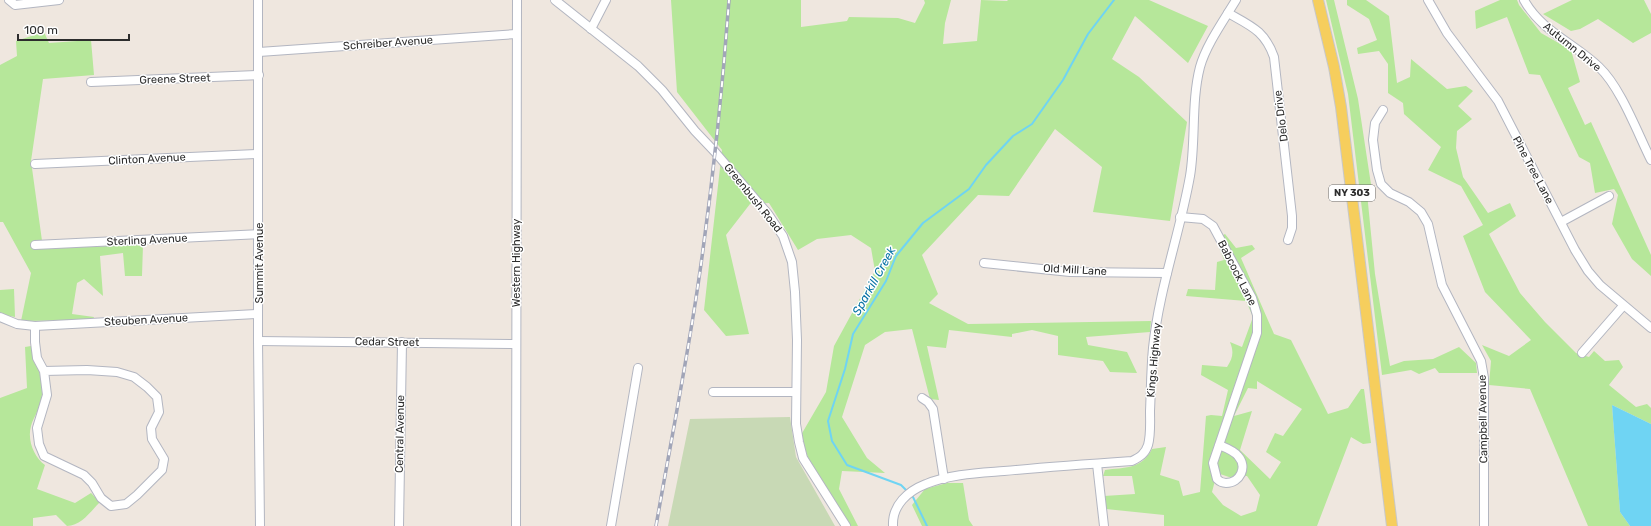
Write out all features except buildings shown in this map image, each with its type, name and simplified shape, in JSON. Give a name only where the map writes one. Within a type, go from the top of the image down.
[{"type":"main road","name":"NY 303","points":[[1318,0],[1334,67],[1341,107],[1392,526]]},
{"type":"street","points":[[9,0],[15,5],[23,5],[60,0]]},
{"type":"street","name":"Summit Avenue","points":[[258,0],[258,341],[260,526]]},
{"type":"street","name":"Western Highway","points":[[516,526],[517,0]]},
{"type":"street","name":"Greenbush Road","points":[[555,0],[638,66],[662,90],[695,132],[715,152],[768,214],[783,236],[792,262],[795,292],[796,424],[799,442],[803,458],[846,526]]},
{"type":"street","points":[[591,29],[606,0]]},
{"type":"street","name":"Kings Highway","points":[[893,526],[895,510],[902,499],[909,492],[926,483],[980,473],[1132,461],[1142,456],[1148,445],[1153,347],[1167,273],[1192,160],[1196,84],[1200,66],[1209,46],[1236,0]]},
{"type":"street","name":"Pine Tree Lane","points":[[1428,0],[1447,32],[1498,101],[1588,271],[1600,285],[1623,306],[1650,325]]},
{"type":"street","name":"Autumn Drive","points":[[1524,0],[1530,10],[1544,26],[1582,52],[1600,68],[1613,84],[1651,160]]},
{"type":"street","name":"Delo Drive","points":[[1228,13],[1252,26],[1263,35],[1270,46],[1274,58],[1292,216],[1292,228],[1288,240]]},
{"type":"street","name":"Schreiber Avenue","points":[[259,52],[516,34]]},
{"type":"street","name":"Greene Street","points":[[91,82],[259,75]]},
{"type":"street","name":"Campbell Avenue","points":[[1383,110],[1375,123],[1373,140],[1377,170],[1381,184],[1390,193],[1409,202],[1421,212],[1428,224],[1442,285],[1481,361],[1484,378],[1484,526]]},
{"type":"street","name":"Clinton Avenue","points":[[35,164],[258,154]]},
{"type":"street","points":[[1561,222],[1609,196]]},
{"type":"street","name":"Babcock Lane","points":[[1180,217],[1203,219],[1213,226],[1252,298],[1257,315],[1257,333],[1219,445],[1213,463],[1217,479],[1225,483],[1233,481],[1241,474],[1243,470],[1239,456],[1231,450],[1219,445]]},
{"type":"street","name":"Sterling Avenue","points":[[35,245],[259,234]]},
{"type":"street","name":"Old Mill Lane","points":[[984,263],[1070,272],[1167,273]]},
{"type":"street","points":[[1582,353],[1623,306]]},
{"type":"street","name":"Steuben Avenue","points":[[0,317],[17,324],[35,326],[258,314]]},
{"type":"street","points":[[35,326],[37,358],[44,371],[47,395],[37,428],[39,444],[44,456],[84,475],[92,483],[101,498],[111,506],[126,504],[162,470],[164,459],[152,439],[150,428],[159,412],[157,397],[147,387],[134,378],[117,372],[87,370],[44,371]]},
{"type":"street","name":"Cedar Street","points":[[258,341],[516,344]]},
{"type":"street","name":"Central Avenue","points":[[399,526],[402,342]]},
{"type":"street","points":[[610,526],[638,368]]},
{"type":"street","points":[[713,392],[796,392]]},
{"type":"street","points":[[922,398],[928,402],[933,409],[944,479]]},
{"type":"street","points":[[1097,464],[1104,526]]},
{"type":"green space","points":[[671,0],[801,0],[801,27],[847,21],[849,17],[898,18],[915,23],[925,3],[924,0],[951,0],[945,23],[943,44],[977,41],[981,0],[1149,0],[1208,26],[1188,63],[1135,16],[1112,59],[1139,77],[1187,122],[1170,221],[1093,212],[1102,167],[1055,129],[1009,196],[978,195],[922,255],[938,294],[929,303],[968,324],[1151,321],[1150,332],[1086,337],[1088,345],[1127,352],[1137,373],[1110,372],[1103,361],[1058,355],[1058,336],[1032,330],[1012,334],[1012,337],[949,330],[946,348],[927,346],[939,400],[930,399],[912,329],[885,332],[865,345],[842,417],[867,458],[885,473],[842,471],[839,489],[858,526],[849,526],[808,458],[801,435],[826,392],[834,346],[875,271],[871,248],[851,235],[817,239],[798,250],[769,203],[750,204],[726,235],[749,334],[726,336],[704,310],[722,150],[677,92]]},
{"type":"green space","points":[[1326,0],[1334,0],[1358,99],[1372,191],[1367,193],[1375,274],[1390,366],[1404,361],[1433,359],[1459,347],[1476,363],[1477,373],[1439,373],[1435,368],[1419,374],[1411,370],[1382,375],[1348,94]]},
{"type":"green space","points":[[1347,0],[1366,0],[1389,16],[1397,83],[1410,77],[1411,59],[1447,89],[1466,86],[1473,91],[1458,106],[1472,119],[1457,131],[1456,148],[1463,177],[1488,213],[1510,203],[1516,216],[1489,234],[1520,293],[1545,322],[1576,353],[1589,357],[1594,351],[1605,361],[1619,360],[1623,367],[1609,385],[1636,407],[1647,404],[1651,408],[1651,424],[1612,405],[1620,512],[1630,526],[1588,526],[1530,389],[1489,385],[1491,361],[1482,345],[1509,356],[1531,340],[1485,292],[1463,236],[1483,225],[1461,186],[1428,170],[1441,147],[1404,114],[1403,103],[1388,93],[1388,64],[1379,51],[1358,54],[1357,48],[1377,40],[1369,19],[1347,5]]},
{"type":"green space","points":[[1500,0],[1517,0],[1519,5],[1541,33],[1571,50],[1580,82],[1568,88],[1585,125],[1591,122],[1651,255],[1651,276],[1632,259],[1612,224],[1618,195],[1614,189],[1595,193],[1590,163],[1579,157],[1540,75],[1529,74],[1507,17],[1476,29],[1475,11]]},
{"type":"green space","points":[[1572,0],[1644,0],[1651,14],[1651,33],[1633,43],[1598,19],[1580,29],[1571,31],[1543,14]]},
{"type":"green space","points":[[44,32],[49,43],[91,40],[94,75],[43,79],[31,161],[43,248],[143,245],[142,276],[125,276],[123,253],[100,256],[103,296],[84,279],[77,283],[72,314],[94,317],[93,320],[21,321],[31,273],[3,222],[0,222],[0,65],[17,56],[16,41]]},
{"type":"green space","points":[[1225,234],[1236,248],[1252,245],[1255,249],[1241,258],[1274,334],[1291,340],[1328,414],[1348,408],[1361,389],[1364,389],[1371,443],[1363,444],[1351,437],[1317,526],[1164,526],[1164,515],[1106,509],[1104,496],[1135,494],[1132,476],[1103,476],[1105,470],[1126,468],[1138,464],[1148,456],[1152,449],[1166,447],[1160,475],[1179,481],[1183,496],[1200,492],[1206,416],[1222,416],[1228,390],[1201,375],[1202,365],[1227,367],[1231,361],[1232,355],[1230,342],[1242,347],[1253,317],[1246,301],[1186,296],[1188,289],[1215,290],[1217,262],[1224,260],[1216,239]],"holes":[[[1257,381],[1302,409],[1283,436],[1275,433],[1266,452],[1281,462],[1270,479],[1240,450],[1252,411],[1234,416],[1248,388],[1257,389]],[[1217,473],[1229,477],[1247,476],[1260,495],[1256,511],[1241,516],[1223,505],[1212,492]]]},
{"type":"green space","points":[[14,289],[15,317],[0,314],[0,290]]},
{"type":"green space","points":[[31,346],[39,370],[42,388],[41,403],[32,422],[30,431],[32,448],[41,462],[45,465],[37,489],[75,503],[91,493],[100,502],[77,524],[67,526],[56,515],[33,518],[33,526],[0,526],[0,398],[27,388],[25,347]]},
{"type":"green space","points":[[790,417],[796,457],[835,526],[668,526],[690,419]]},
{"type":"green space","points":[[947,483],[963,483],[969,520],[973,526],[922,526],[912,505],[925,489]]},
{"type":"water","points":[[1612,405],[1651,424],[1651,526],[1630,526],[1620,512]]},
{"type":"waterway","name":"Sparkill Creek","points":[[907,491],[901,485],[847,465],[832,441],[828,421],[845,369],[853,334],[886,281],[896,256],[923,223],[969,189],[986,165],[1013,136],[1032,124],[1063,80],[1088,34],[1114,0]]},
{"type":"waterway","name":"Sparkill Creek","points":[[912,495],[927,526]]},
{"type":"railway","points":[[656,526],[688,346],[708,214],[729,0]]}]
